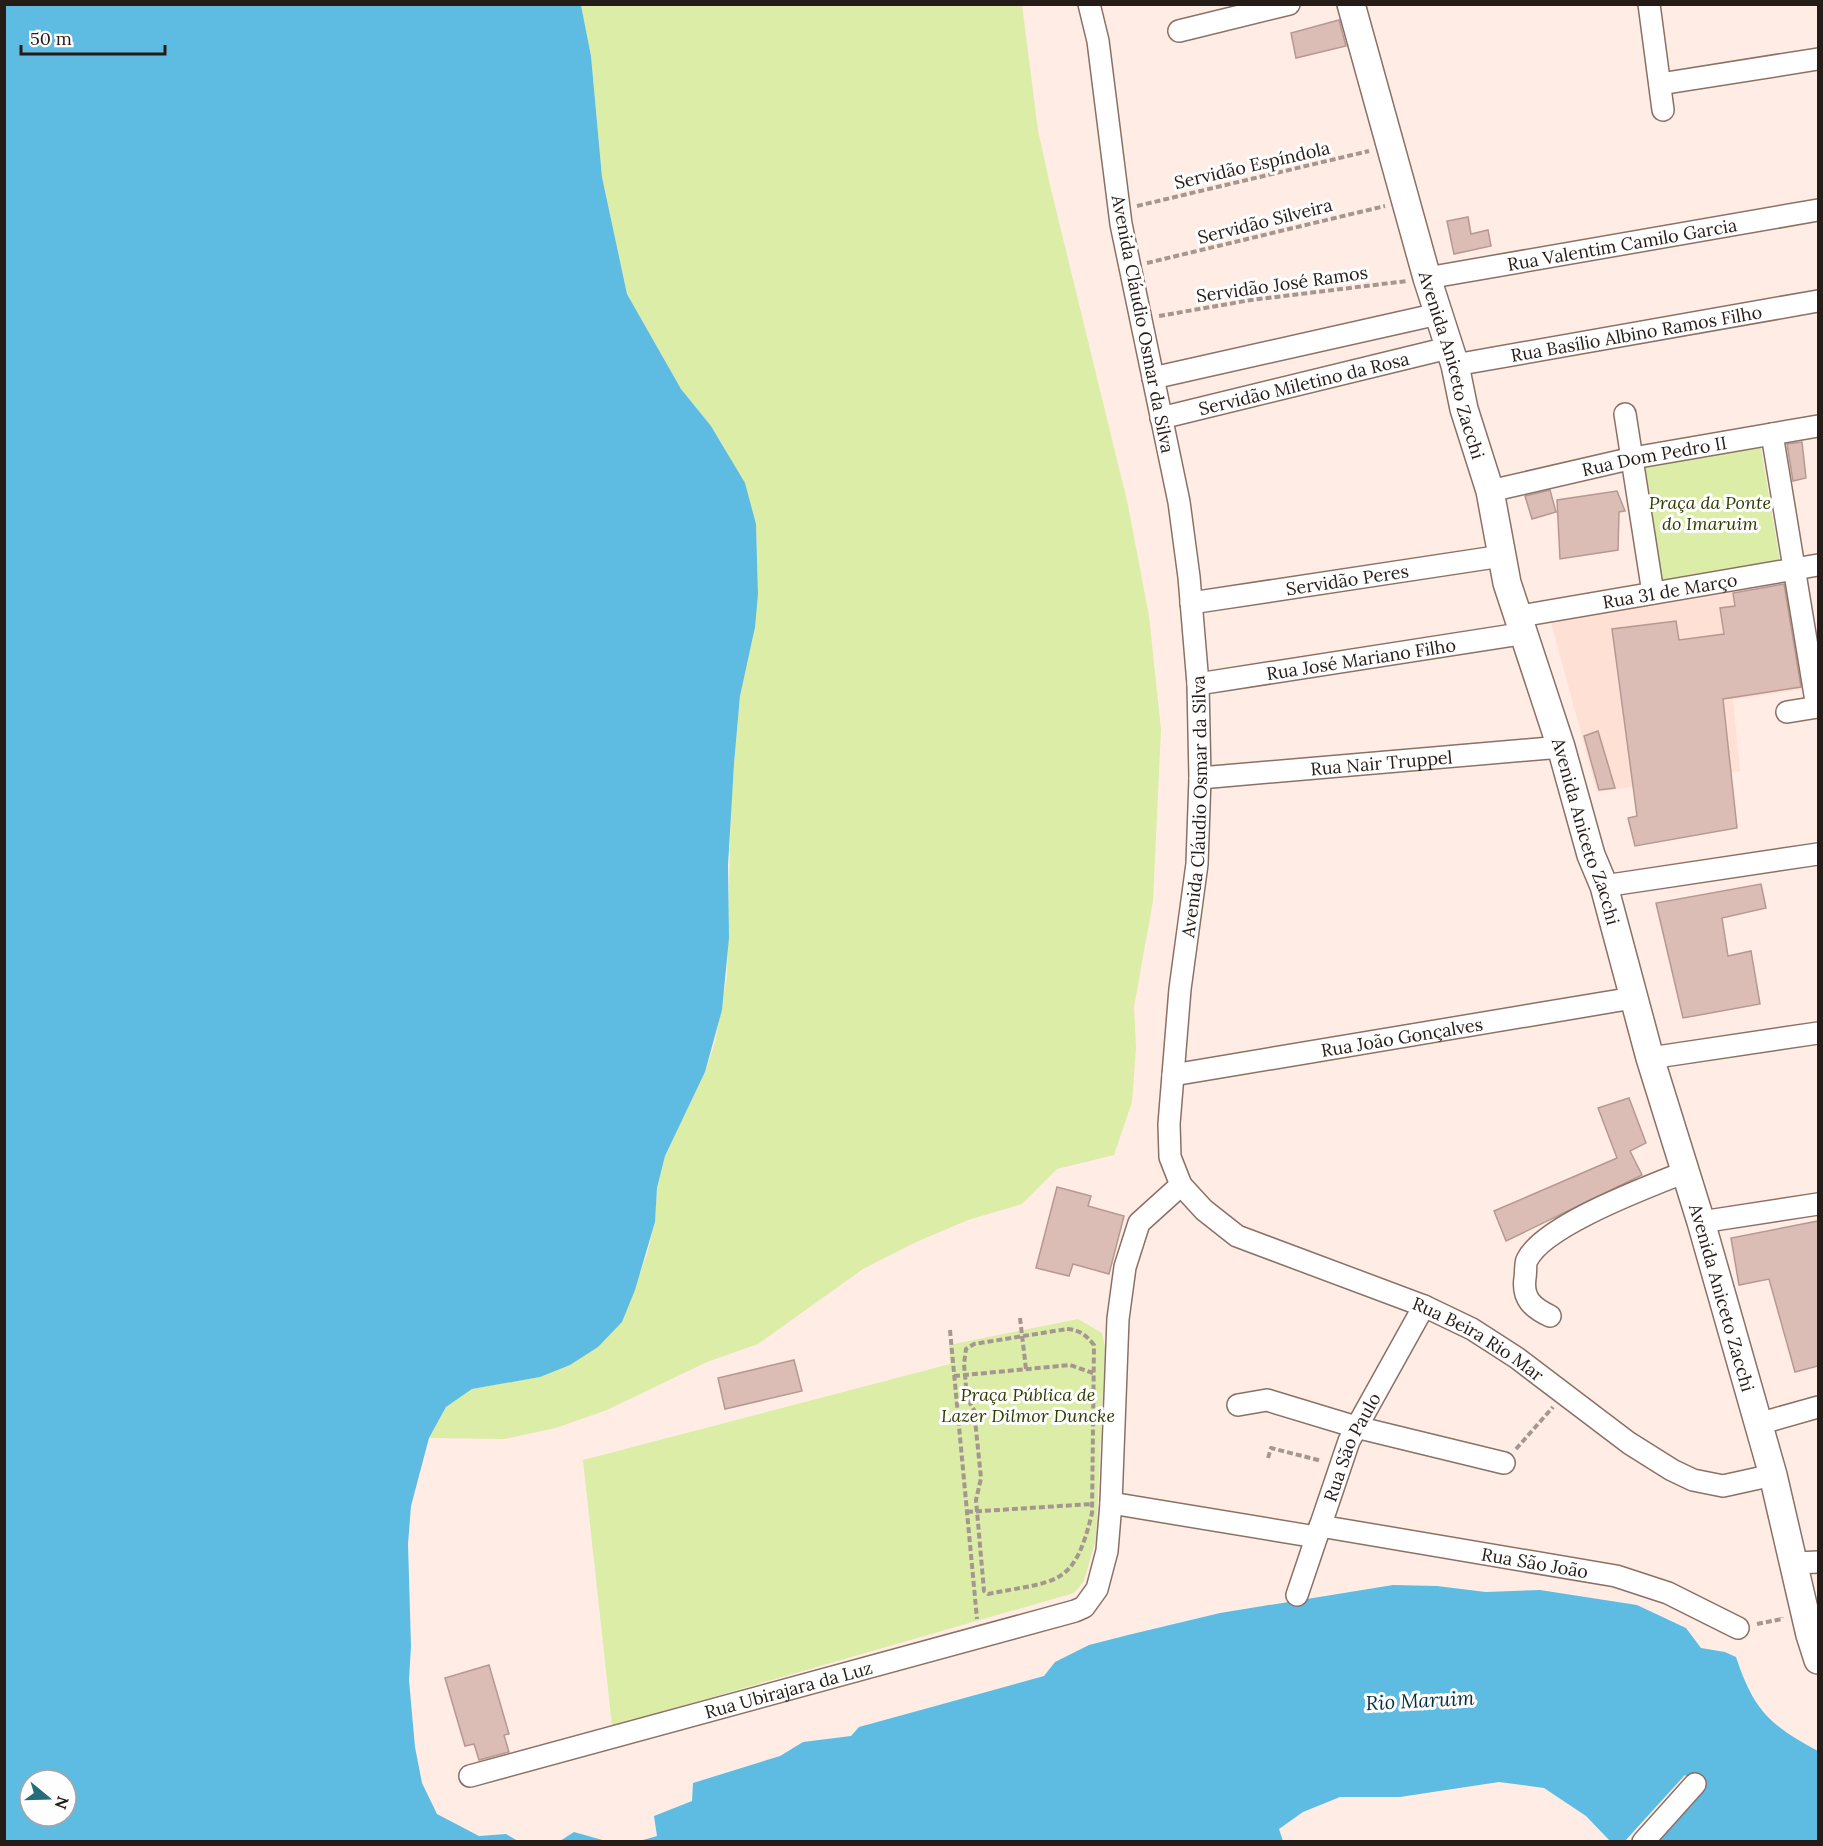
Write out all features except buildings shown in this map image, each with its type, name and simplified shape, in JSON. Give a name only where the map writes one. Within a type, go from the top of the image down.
[{"type":"main road","name":"Avenida Aniceto Zacchi","points":[[1351,4],[1464,409],[1490,491],[1507,583],[1523,624],[1561,747],[1591,855],[1604,886],[1650,1058],[1701,1222],[1773,1475],[1804,1571],[1814,1648]]},
{"type":"street","name":"Avenida Cláudio Osmar da Silva","points":[[1089,4],[1098,41],[1119,210],[1129,268],[1179,502],[1198,684],[1200,778],[1197,864],[1180,989],[1168,1141],[1170,1156],[1181,1185]]},
{"type":"street","points":[[1179,32],[1289,4]]},
{"type":"street","points":[[1649,4],[1663,110]]},
{"type":"street","points":[[1660,84],[1818,59]]},
{"type":"street","name":"Rua Valentim Camilo Garcia","points":[[1427,278],[1818,210]]},
{"type":"street","name":"Rua Basílio Albino Ramos Filho","points":[[1451,357],[1818,301]]},
{"type":"street","points":[[1153,378],[1438,314]]},
{"type":"street","name":"Servidão Miletino da Rosa","points":[[1161,418],[1451,357]]},
{"type":"street","points":[[1625,414],[1653,593]]},
{"type":"street","name":"Rua Dom Pedro II","points":[[1490,491],[1633,458],[1818,426]]},
{"type":"street","points":[[1772,434],[1818,707],[1787,712]]},
{"type":"street","name":"Servidão Peres","points":[[1191,603],[1502,556]]},
{"type":"street","name":"Rua 31 de Março","points":[[1523,624],[1653,593],[1818,565]]},
{"type":"street","name":"Rua José Mariano Filho","points":[[1198,684],[1523,624]]},
{"type":"street","name":"Rua Nair Truppel","points":[[1200,778],[1561,747]]},
{"type":"street","points":[[1604,886],[1818,854]]},
{"type":"street","name":"Rua João Gonçalves","points":[[1173,1075],[1633,998]]},
{"type":"street","points":[[1650,1058],[1818,1033]]},
{"type":"street","points":[[1550,1316],[1534,1308],[1524,1288],[1527,1260],[1546,1239],[1611,1203],[1685,1172]]},
{"type":"street","points":[[1102,1503],[1116,1383],[1120,1289],[1131,1242],[1139,1223],[1147,1213],[1181,1185]]},
{"type":"street","name":"Rua Beira Rio Mar","points":[[1181,1185],[1204,1210],[1237,1236],[1424,1306],[1472,1329],[1648,1457],[1693,1480],[1723,1486],[1773,1475]]},
{"type":"street","points":[[1701,1222],[1818,1204]]},
{"type":"street","name":"Rua São Paulo","points":[[1297,1595],[1356,1427],[1424,1306]]},
{"type":"street","points":[[1238,1406],[1267,1400],[1356,1427],[1504,1462]]},
{"type":"street","points":[[1758,1424],[1818,1407]]},
{"type":"street","name":"Rua São João","points":[[1102,1503],[1616,1576],[1668,1593],[1738,1628]]},
{"type":"street","name":"Rua Ubirajara da Luz","points":[[470,1776],[1075,1611],[1084,1606],[1097,1589],[1105,1565],[1102,1503]]},
{"type":"street","points":[[1643,1842],[1695,1784]]},
{"type":"path","name":"Servidão Espíndola","points":[[1119,210],[1391,146]]},
{"type":"path","name":"Servidão Silveira","points":[[1129,268],[1406,201]]},
{"type":"path","name":"Servidão José Ramos","points":[[1140,319],[1251,300],[1308,295],[1427,278]]},
{"type":"path","points":[[1020,1318],[1026,1369]]},
{"type":"path","points":[[1076,1329],[1087,1335],[1094,1345],[1094,1373],[1102,1503],[1087,1533],[1079,1557],[1058,1579],[988,1594],[984,1591],[976,1500],[981,1478],[974,1410],[967,1398],[966,1349],[974,1344],[1076,1329]]},
{"type":"path","points":[[950,1330],[979,1638]]},
{"type":"path","points":[[954,1376],[1077,1365],[1116,1383]]},
{"type":"path","points":[[1504,1462],[1564,1395]]},
{"type":"path","points":[[1268,1458],[1271,1448],[1341,1466]]},
{"type":"path","points":[[967,1512],[1102,1503]]},
{"type":"path","points":[[1738,1628],[1782,1619],[1788,1597],[1804,1571]]},
{"type":"shaded area","points":[[1791,579],[1809,688],[1733,700],[1740,771],[1597,792],[1550,619]]},
{"type":"green space","points":[[581,5],[1022,5],[1038,130],[1128,505],[1149,616],[1161,729],[1153,901],[1134,1007],[1136,1048],[1132,1102],[1114,1155],[1057,1169],[1022,1204],[968,1220],[914,1243],[863,1269],[758,1344],[707,1362],[607,1410],[556,1428],[504,1439],[429,1438],[446,1407],[472,1389],[540,1377],[622,1322],[647,1254],[655,1222],[657,1188],[665,1156],[705,1072],[715,1042],[727,976],[731,800],[740,696],[758,594],[756,524],[728,454],[711,426],[681,389],[627,294],[602,177],[591,56]]},
{"type":"green space","name":"Praça da Ponte do Imaruim","points":[[1760,443],[1780,561],[1659,581],[1640,464]]},
{"type":"green space","name":"Praça Pública de Lazer Dilmor Duncke","points":[[1078,1319],[1102,1333],[1105,1347],[1096,1539],[1084,1581],[1074,1593],[612,1726],[583,1460],[950,1364],[949,1345]]},
{"type":"water","points":[[5,4],[581,5],[591,56],[602,177],[627,294],[681,389],[711,426],[745,483],[756,524],[758,594],[755,627],[740,696],[734,764],[728,865],[729,938],[722,1010],[705,1072],[665,1156],[657,1188],[655,1222],[635,1290],[622,1322],[598,1347],[570,1365],[540,1377],[472,1389],[446,1407],[429,1438],[411,1506],[408,1544],[411,1646],[409,1680],[415,1747],[422,1783],[437,1814],[479,1836],[506,1834],[518,1841],[5,1841]]},
{"type":"water","name":"Rio Maruim","points":[[1393,1585],[1437,1586],[1486,1592],[1540,1590],[1637,1605],[1686,1628],[1701,1648],[1725,1652],[1736,1657],[1757,1704],[1787,1733],[1818,1751],[1818,1841],[1610,1841],[1586,1816],[1544,1788],[1499,1782],[1400,1797],[1340,1797],[1303,1812],[1279,1829],[1283,1841],[636,1842],[657,1836],[654,1816],[692,1801],[693,1783],[780,1756],[803,1742],[851,1736],[859,1727],[1044,1676],[1055,1662],[1089,1645],[1220,1613]]},
{"type":"water","points":[[574,1832],[606,1841],[560,1841]]},
{"type":"pier","points":[[1685,1775],[1702,1790],[1656,1842],[1625,1841]]}]
